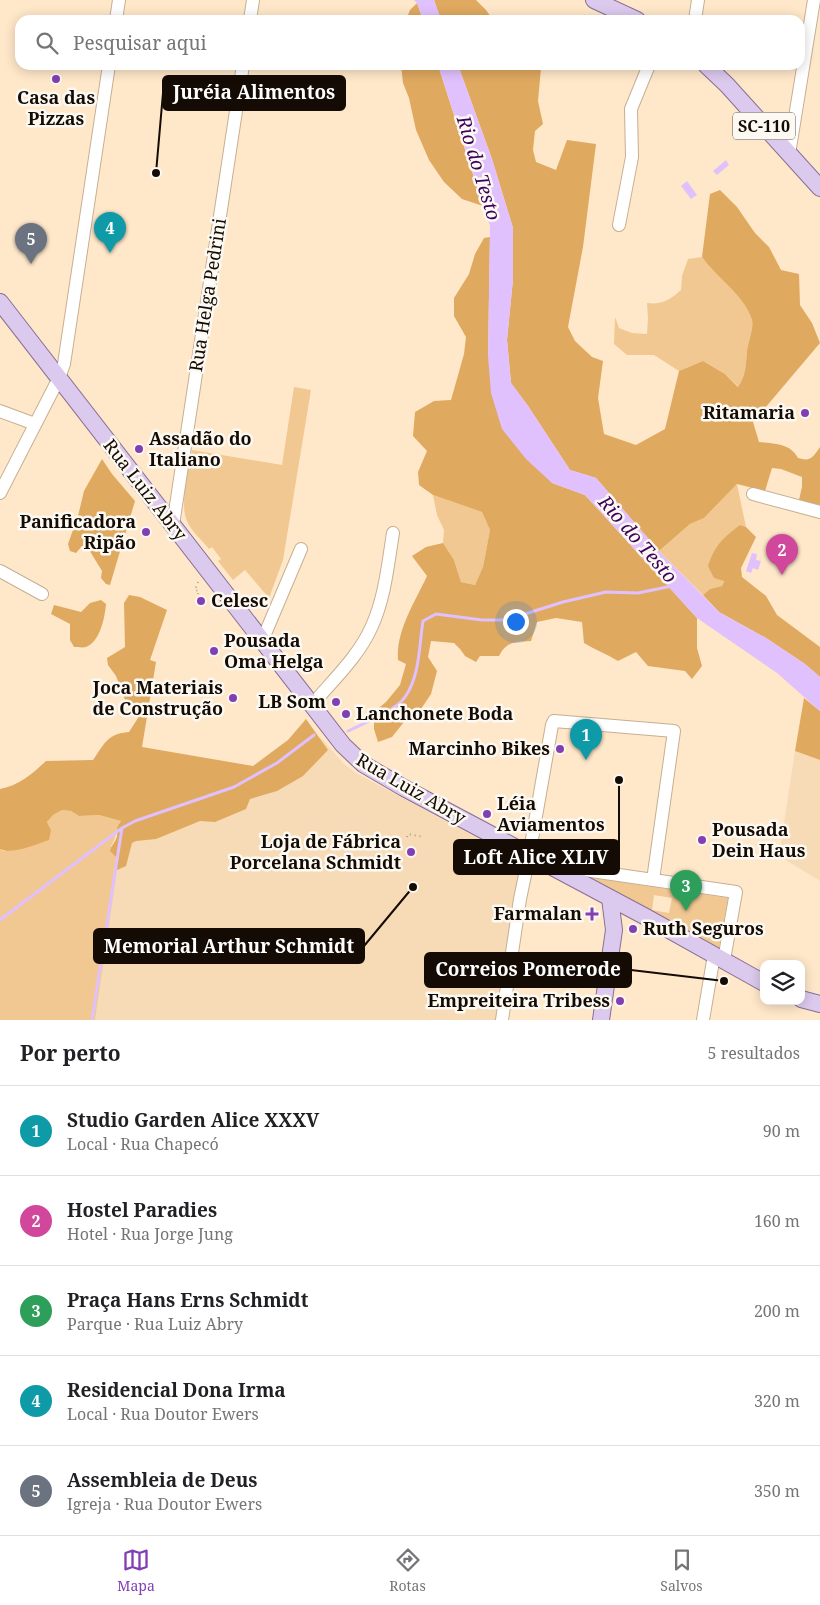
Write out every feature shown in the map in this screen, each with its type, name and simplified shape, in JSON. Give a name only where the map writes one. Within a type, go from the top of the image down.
[{"type":"main road","points":[[594,0],[626,15]]},
{"type":"main road","name":"SC-110","points":[[711,70],[820,188]]},
{"type":"main road","name":"Rua Luiz Abry","points":[[0,302],[348,751],[363,764],[428,802],[646,917],[760,981]]},
{"type":"main road","points":[[601,1020],[614,930],[610,898]]},
{"type":"main road","points":[[614,930],[621,919],[625,917],[646,917]]},
{"type":"main road","points":[[805,1000],[820,1004]]},
{"type":"street","points":[[117,15],[119,0]]},
{"type":"street","points":[[251,15],[253,0]]},
{"type":"street","points":[[695,15],[698,0]]},
{"type":"street","points":[[805,58],[814,0]]},
{"type":"street","points":[[0,493],[59,378],[67,350],[108,70]]},
{"type":"street","name":"Rua Helga Pedrini","points":[[172,525],[242,70]]},
{"type":"street","points":[[619,225],[632,157],[631,109],[647,70]]},
{"type":"street","points":[[790,154],[803,70]]},
{"type":"street","points":[[0,411],[35,424]]},
{"type":"street","points":[[753,494],[820,512]]},
{"type":"street","points":[[312,705],[354,656],[372,628],[382,596],[393,533]]},
{"type":"street","points":[[262,641],[301,549]]},
{"type":"street","points":[[0,571],[42,594]]},
{"type":"street","points":[[502,1020],[520,899],[554,721],[674,731],[653,880]]},
{"type":"street","points":[[548,865],[736,892],[703,1020]]},
{"type":"path","points":[[407,837],[408,834],[424,837]]},
{"type":"shaded area","points":[[434,0],[476,0],[490,15],[439,15]]},
{"type":"shaded area","points":[[417,3],[421,15],[408,15]]},
{"type":"shaded area","points":[[402,70],[440,70],[483,206],[462,199],[444,182],[429,160],[416,130],[409,98],[403,83]]},
{"type":"shaded area","points":[[460,70],[541,70],[538,101],[543,124],[535,131],[533,150],[536,162],[556,170],[567,140],[596,144],[583,247],[568,327],[575,341],[592,357],[603,361],[598,398],[604,434],[636,445],[665,429],[679,371],[703,361],[725,374],[738,387],[743,379],[752,320],[743,303],[702,257],[710,194],[720,190],[737,207],[755,233],[769,247],[781,270],[799,274],[800,305],[812,323],[820,343],[753,422],[759,442],[776,444],[791,449],[798,458],[811,458],[820,447],[820,505],[799,500],[802,477],[781,469],[772,468],[765,491],[737,484],[704,518],[690,524],[659,551],[596,478],[570,470],[511,383],[507,340],[513,279],[513,228],[492,159]]},
{"type":"shaded area","points":[[490,237],[488,356],[552,483],[585,495],[697,618],[697,648],[702,666],[692,679],[685,671],[648,666],[636,652],[618,661],[584,643],[582,622],[556,618],[537,622],[531,641],[512,643],[505,647],[499,656],[480,656],[476,662],[465,656],[454,643],[431,641],[428,657],[437,671],[431,694],[421,709],[404,722],[392,737],[378,742],[374,729],[374,712],[386,702],[400,685],[406,664],[398,660],[400,638],[407,616],[427,576],[412,556],[426,547],[443,543],[454,560],[461,582],[475,585],[483,567],[490,530],[482,512],[433,495],[419,485],[418,472],[427,451],[413,436],[415,412],[434,401],[451,400],[464,354],[466,337],[454,316],[454,298],[469,274],[475,254],[484,238]]},
{"type":"shaded area","points":[[702,257],[743,303],[752,320],[745,370],[739,387],[725,374],[703,361],[679,371],[654,355],[627,355],[614,344],[615,317],[619,328],[632,333],[647,334],[647,303],[661,302],[677,294],[681,290],[682,276],[688,259]]},
{"type":"shaded area","points":[[294,387],[311,390],[283,560],[269,598],[245,570],[233,580],[218,561],[221,559],[212,547],[209,549],[191,528],[185,514],[185,486],[192,450],[282,465]]},
{"type":"shaded area","points":[[102,459],[135,501],[110,585],[106,584],[101,578],[102,571],[88,548],[82,546],[76,553],[70,551],[68,544],[84,491]]},
{"type":"shaded area","points":[[737,484],[746,527],[740,525],[722,586],[710,589],[703,595],[659,551],[690,524],[704,518]]},
{"type":"shaded area","points":[[433,495],[482,512],[490,530],[483,567],[475,585],[461,582],[454,560],[443,543],[444,530],[437,515]]},
{"type":"shaded area","points":[[740,525],[746,527],[756,537],[741,568],[742,577],[766,596],[777,615],[820,647],[820,677],[805,664],[766,638],[719,612],[703,595],[710,589],[722,586],[724,581],[714,578],[708,566],[720,542]]},
{"type":"shaded area","points":[[129,595],[140,597],[167,610],[150,660],[156,662],[142,747],[253,766],[288,740],[306,719],[328,750],[303,776],[277,791],[250,799],[246,809],[215,822],[200,821],[156,839],[132,843],[126,866],[117,870],[116,857],[110,851],[116,838],[117,827],[121,821],[99,815],[79,816],[71,811],[62,810],[53,815],[47,822],[51,830],[49,840],[18,850],[0,849],[0,789],[20,782],[46,761],[93,760],[107,740],[116,735],[129,732],[138,718],[125,700],[116,676],[108,665],[107,658],[125,647],[124,603]]},
{"type":"shaded area","points":[[101,600],[106,604],[103,622],[98,635],[86,647],[74,647],[70,640],[70,624],[51,614],[54,605],[81,612],[90,603]]},
{"type":"shaded area","points":[[804,698],[820,711],[820,760],[795,751]]},
{"type":"shaded area","points":[[320,737],[344,764],[356,773],[520,861],[496,1020],[95,1020],[123,828],[288,761]]},
{"type":"shaded area","points":[[795,751],[820,760],[820,881],[779,856]]},
{"type":"shaded area","points":[[62,810],[71,811],[79,816],[99,815],[121,821],[111,846],[116,857],[117,870],[95,1020],[0,1020],[0,849],[4,851],[51,830],[47,822],[53,815]]},
{"type":"shaded area","points":[[468,839],[519,864],[465,857]]},
{"type":"shaded area","points":[[586,877],[728,898],[719,948]],"holes":[[[654,895],[672,898],[669,913],[652,910]]]},
{"type":"water","points":[[414,0],[434,0],[439,15],[421,15]]},
{"type":"water","name":"Rio do Testo","points":[[440,70],[460,70],[492,159],[513,228],[513,279],[507,340],[511,383],[570,470],[596,478],[659,551],[719,612],[766,638],[805,664],[820,677],[820,711],[777,673],[697,618],[585,495],[552,483],[526,459],[502,429],[491,393],[488,356],[490,226]]},
{"type":"water","points":[[726,160],[729,165],[717,175],[713,171]]},
{"type":"water","points":[[687,181],[697,195],[691,199],[681,186]]},
{"type":"water","points":[[752,553],[757,554],[756,560],[761,561],[758,570],[753,568],[751,573],[746,571]]},
{"type":"waterway","name":"Rio do Testo","points":[[348,731],[387,712],[405,697],[414,680],[423,621],[436,614],[482,620],[506,620],[563,602],[606,592],[638,593],[672,586]]},
{"type":"waterway","points":[[0,920],[122,828],[135,821],[234,787],[277,763],[314,735]]},
{"type":"waterway","points":[[92,1020],[122,828]]},
{"type":"place","name":"Casa das Pizzas","points":[[56,79]]},
{"type":"place","name":"Juréia Alimentos","points":[[156,173]]},
{"type":"place","name":"Residencial Dona Irma","points":[[110,253]]},
{"type":"place","name":"Assembleia de Deus","points":[[31,264]]},
{"type":"place","name":"Ritamaria","points":[[805,413]]},
{"type":"place","name":"Assadão do Italiano","points":[[139,449]]},
{"type":"place","name":"Panificadora Ripão","points":[[146,532]]},
{"type":"place","name":"Hostel Paradies","points":[[782,575]]},
{"type":"place","name":"Celesc","points":[[201,601]]},
{"type":"place","name":"Pousada Oma Helga","points":[[214,651]]},
{"type":"place","name":"Joca Materiais de Construção","points":[[233,698]]},
{"type":"place","name":"LB Som","points":[[336,702]]},
{"type":"place","name":"Lanchonete Boda","points":[[346,714]]},
{"type":"place","name":"Marcinho Bikes","points":[[560,749]]},
{"type":"place","name":"Studio Garden Alice XXXV","points":[[586,760]]},
{"type":"place","name":"Loft Alice XLIV","points":[[619,780]]},
{"type":"place","name":"Léia Aviamentos","points":[[487,814]]},
{"type":"place","name":"Pousada Dein Haus","points":[[702,840]]},
{"type":"place","name":"Loja de Fábrica Porcelana Schmidt","points":[[411,852]]},
{"type":"place","name":"Memorial Arthur Schmidt","points":[[413,887]]},
{"type":"place","name":"Praça Hans Erns Schmidt","points":[[686,911]]},
{"type":"place","name":"Farmalan","points":[[592,914]]},
{"type":"place","name":"Ruth Seguros","points":[[633,929]]},
{"type":"place","name":"Correios Pomerode","points":[[724,981]]},
{"type":"place","name":"Empreiteira Tribess","points":[[620,1001]]}]
